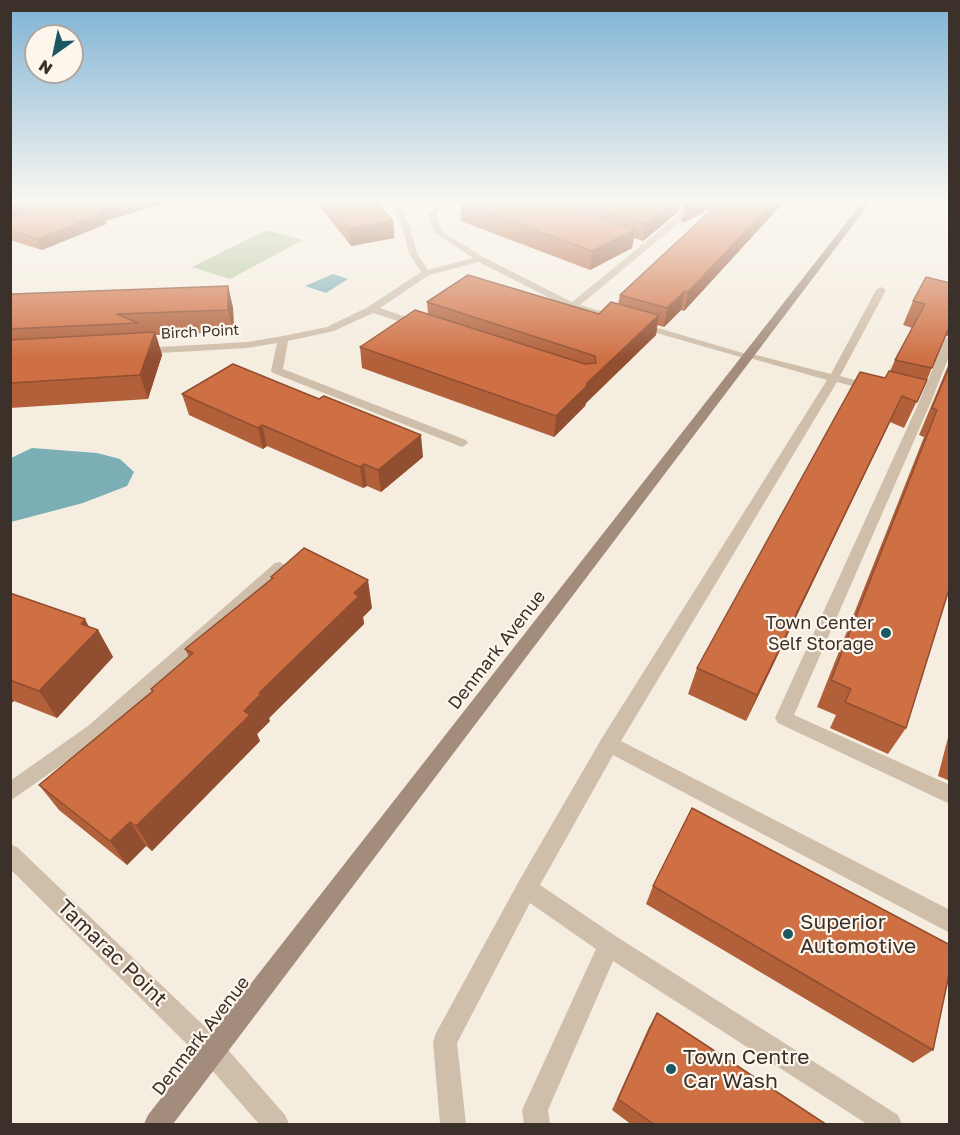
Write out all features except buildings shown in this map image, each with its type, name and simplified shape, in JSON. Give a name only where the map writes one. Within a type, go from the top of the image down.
[{"type":"street","points":[[413,253],[426,273]]},
{"type":"street","points":[[471,253],[573,306],[885,392]]},
{"type":"street","points":[[573,306],[637,253]]},
{"type":"street","name":"Denmark Avenue","points":[[157,1125],[827,253]]},
{"type":"street","name":"Birch Point","points":[[129,351],[247,345],[330,330],[372,309],[426,273],[480,259]]},
{"type":"street","points":[[453,1125],[445,1042],[526,888],[609,744],[834,378],[881,290]]},
{"type":"street","points":[[372,309],[429,328]]},
{"type":"street","points":[[283,339],[278,371],[462,443]]},
{"type":"street","points":[[950,339],[920,401],[784,718],[950,795]]},
{"type":"street","points":[[10,792],[94,732],[279,567]]},
{"type":"street","points":[[609,744],[950,922]]},
{"type":"street","name":"Tamarac Point","points":[[10,854],[213,1052],[276,1125]]},
{"type":"street","points":[[526,888],[609,945],[889,1125]]},
{"type":"street","points":[[537,1125],[535,1110],[609,945]]},
{"type":"green space","points":[[220,253],[279,253],[230,279],[192,267]]},
{"type":"water","points":[[333,274],[348,279],[326,293],[305,286]]},
{"type":"water","points":[[32,448],[97,453],[120,459],[134,472],[127,486],[83,503],[11,522],[11,458]]},
{"type":"place","name":"Town Center Self Storage","points":[[886,633]]},
{"type":"place","name":"Superior Automotive","points":[[788,934]]},
{"type":"place","name":"Town Centre Car Wash","points":[[671,1069]]}]
